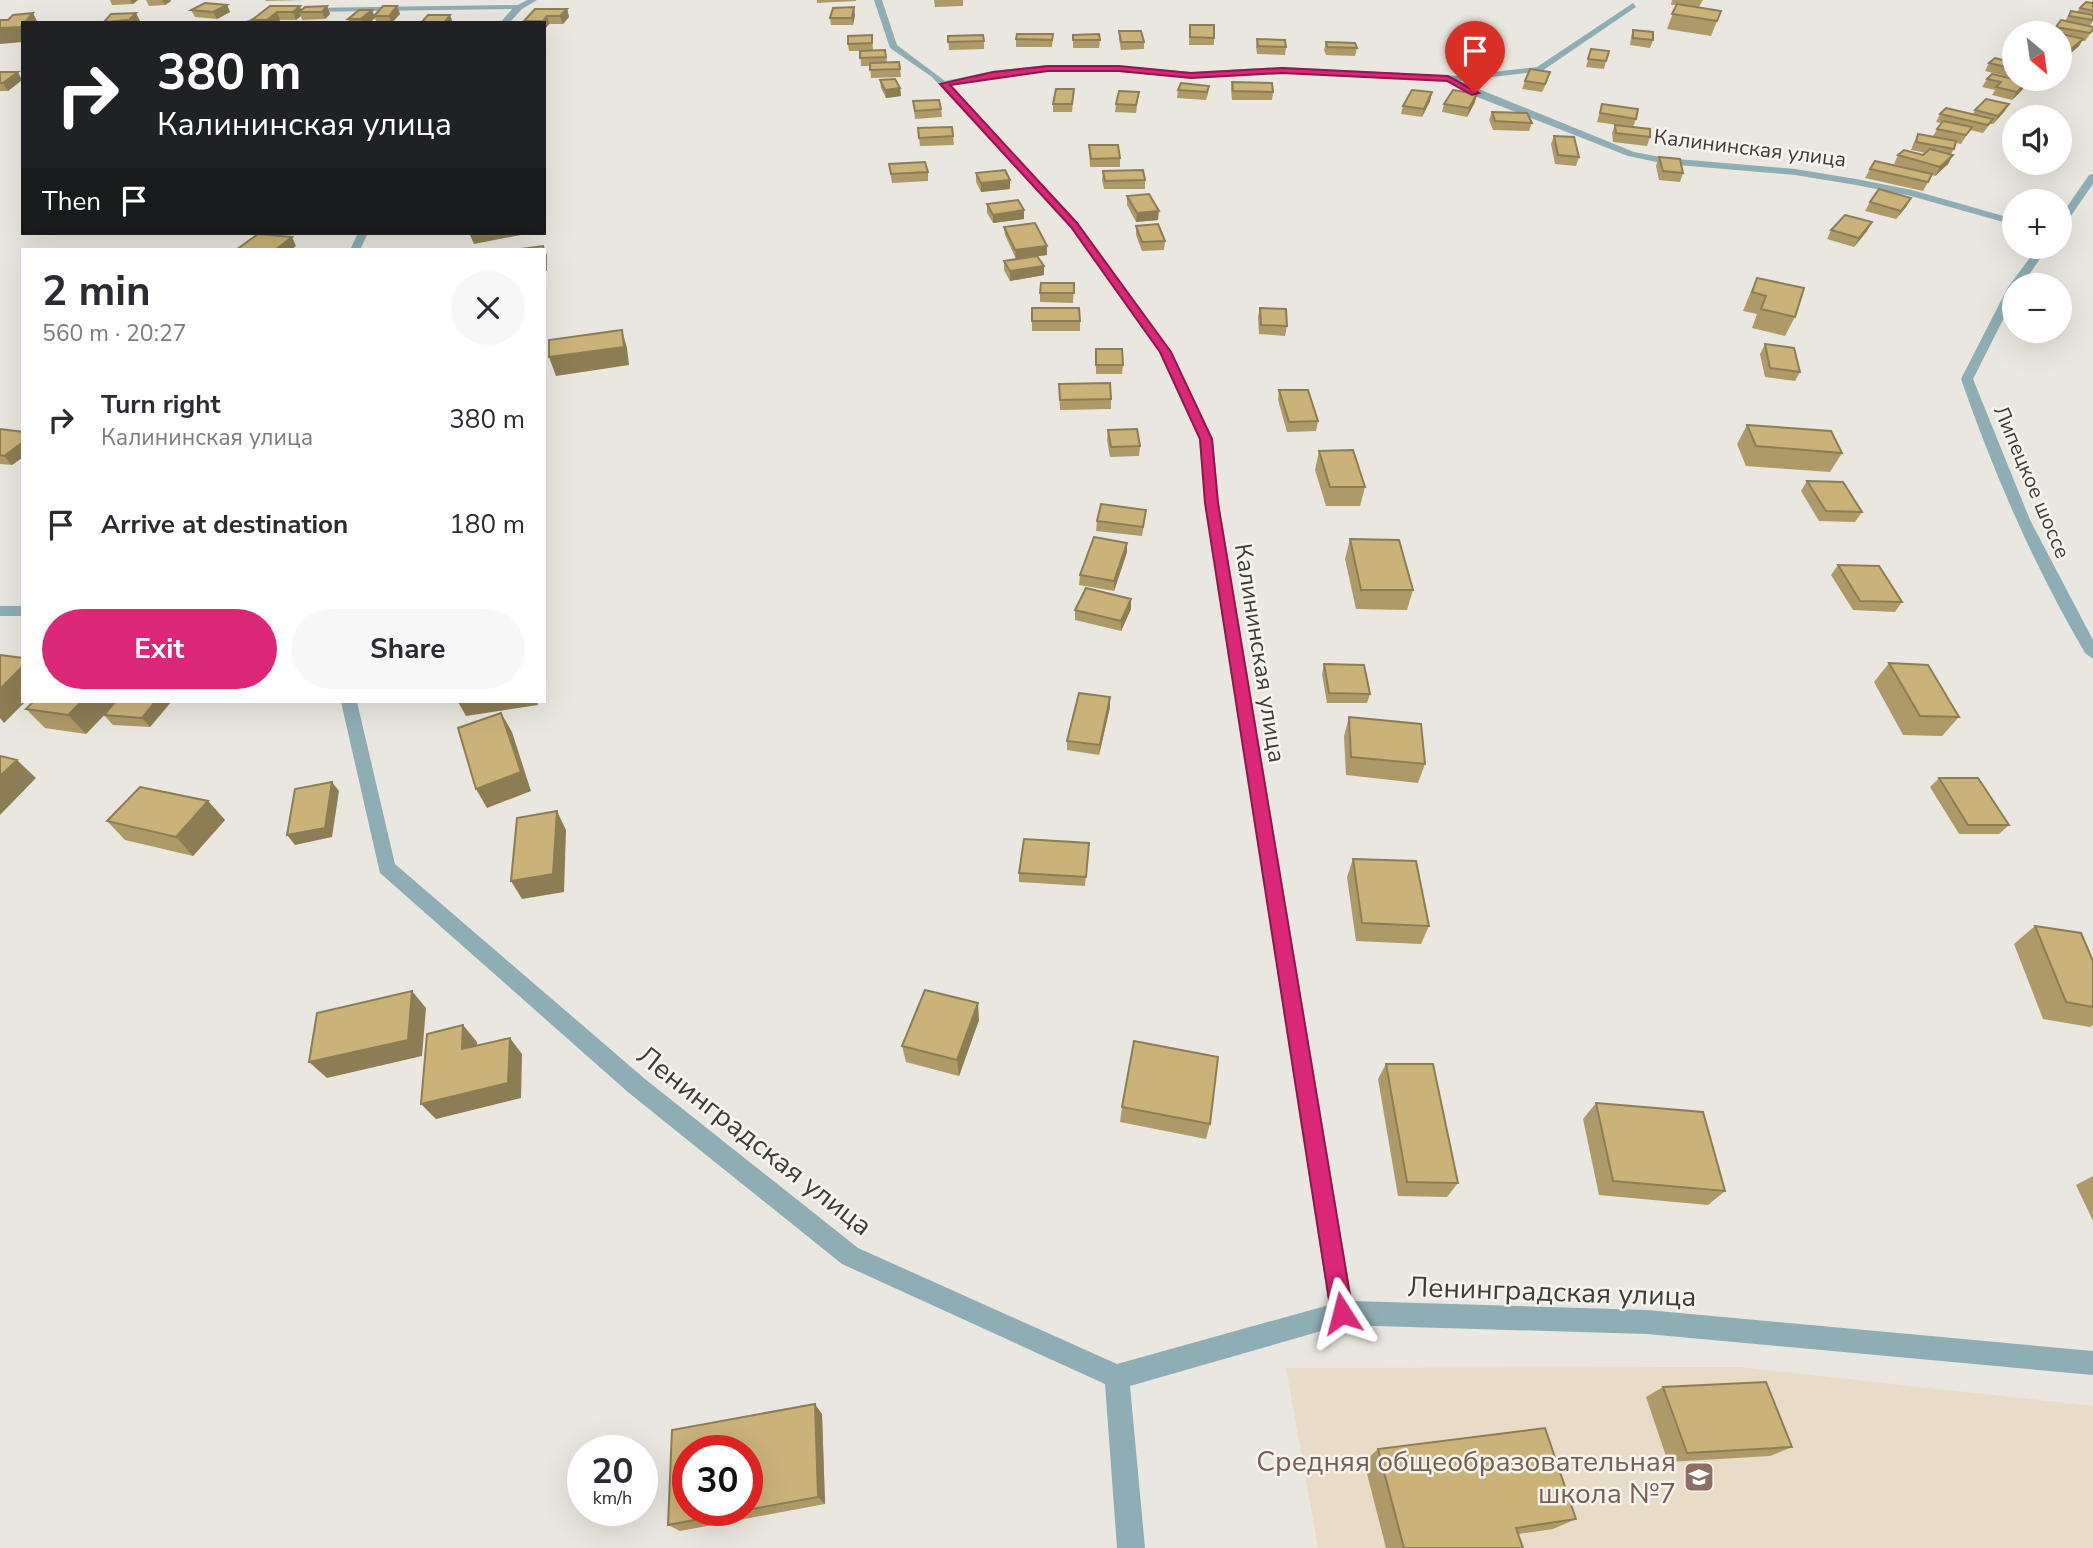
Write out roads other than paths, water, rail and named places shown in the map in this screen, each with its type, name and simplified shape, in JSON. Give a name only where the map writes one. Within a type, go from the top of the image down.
[{"type":"street","points":[[506,21],[519,7],[533,0]]},
{"type":"street","name":"Калининская улица","points":[[878,0],[893,46],[944,84],[1074,225],[1165,352],[1206,439],[1212,503],[1342,1313]]},
{"type":"street","name":"Калининская улица","points":[[944,84],[993,74],[1048,68],[1119,69],[1191,75],[1282,70],[1448,79],[1539,68],[1633,5]]},
{"type":"street","points":[[299,10],[519,7]]},
{"type":"street","points":[[250,21],[272,11],[285,10]]},
{"type":"street","name":"Калининская улица","points":[[1448,79],[1475,93],[1631,154],[1666,161],[1795,172],[1856,182],[1908,192],[2002,219]]},
{"type":"street","points":[[2072,207],[2093,177]]},
{"type":"street","name":"Липецкое шоссе","points":[[2002,311],[1967,379],[1997,465],[2059,598],[2093,653]]},
{"type":"street","points":[[0,611],[21,611]]},
{"type":"street","name":"Ленинградская улица","points":[[349,703],[387,868],[636,1086],[850,1256],[1117,1377],[1342,1313],[1647,1322],[2093,1363]]},
{"type":"street","points":[[1117,1377],[1131,1548]]},
{"type":"place","name":"Средняя общеобразовательная школа №7","points":[[1699,1477]]}]
